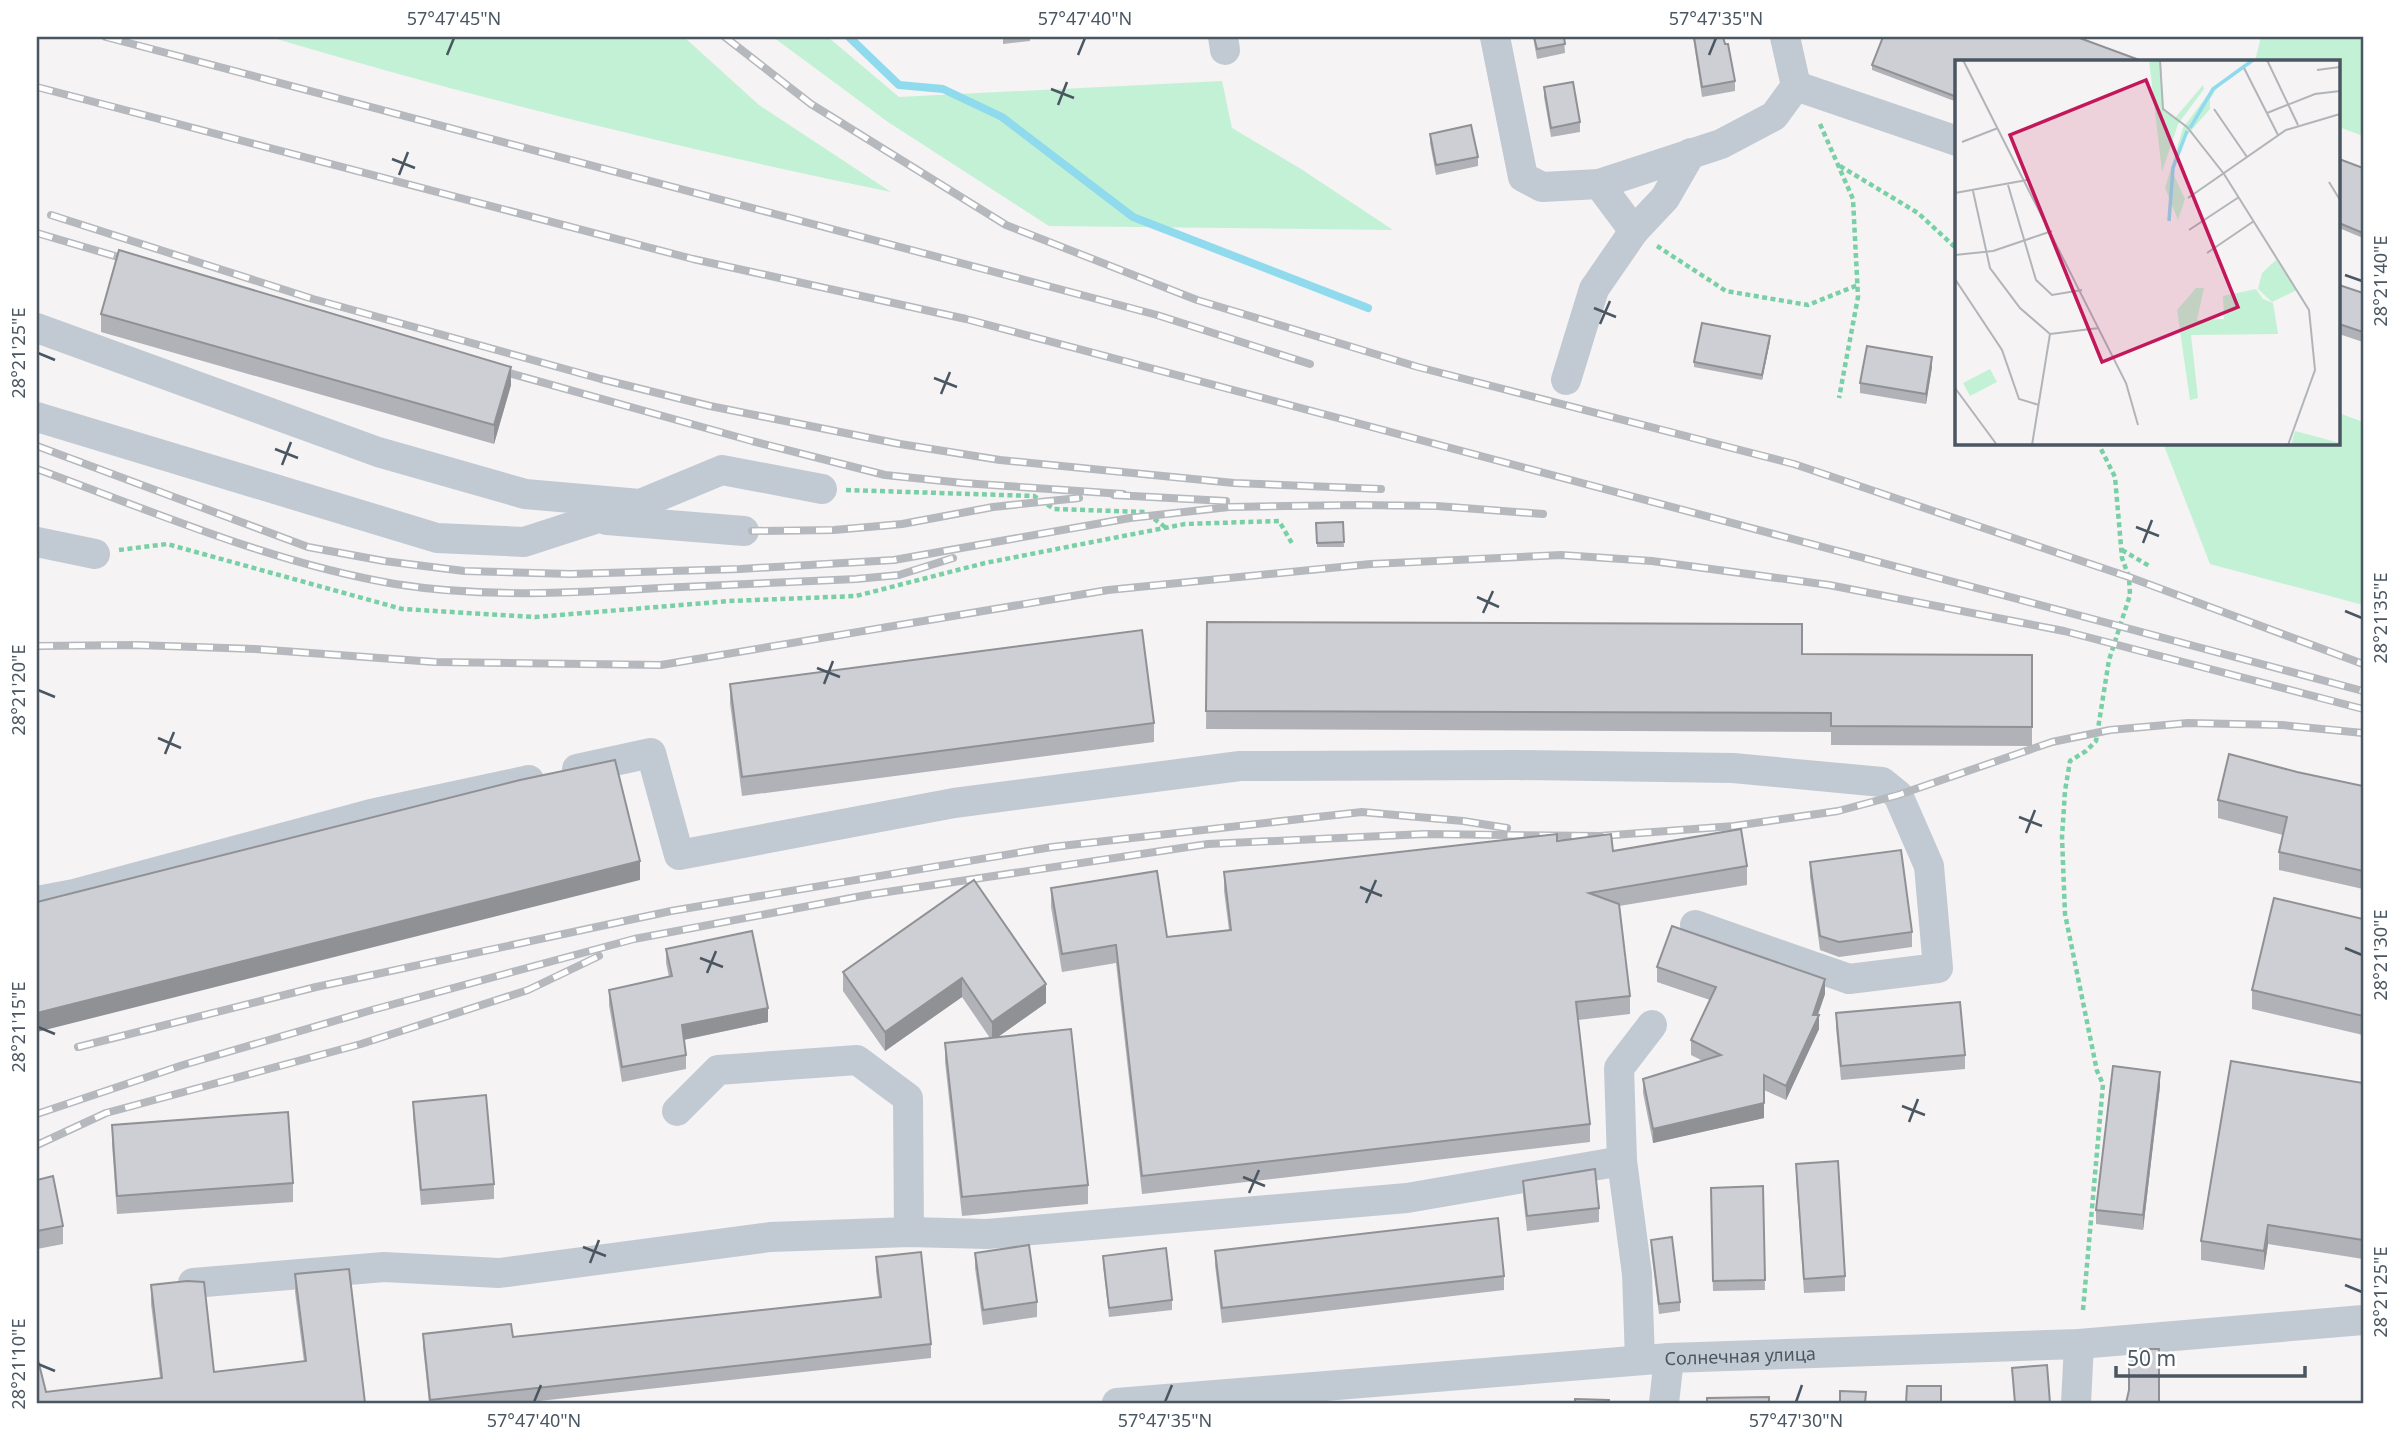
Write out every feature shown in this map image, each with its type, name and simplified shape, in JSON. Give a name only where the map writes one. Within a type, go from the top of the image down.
[{"type":"street","points":[[1495,37],[1523,177],[1542,187],[1599,184],[1721,144],[1774,116],[1796,86]]},
{"type":"street","points":[[1784,37],[1796,86]]},
{"type":"street","points":[[1796,86],[1955,140]]},
{"type":"street","points":[[1566,380],[1594,289],[1634,231],[1665,198],[1691,153]]},
{"type":"street","points":[[1599,184],[1634,231]]},
{"type":"street","points":[[37,328],[391,455],[525,494],[640,504]]},
{"type":"street","points":[[37,417],[437,538],[524,542],[640,504],[722,470],[822,489]]},
{"type":"street","points":[[593,519],[744,531]]},
{"type":"street","points":[[37,542],[95,554]]},
{"type":"street","points":[[37,901],[74,894],[372,814],[651,753],[679,855],[954,803],[1240,766],[1515,765],[1733,768],[1882,782],[1898,795],[1929,866],[1938,968],[1849,979],[1695,925]]},
{"type":"street","points":[[1640,1360],[1637,1274],[1622,1161],[1619,1068],[1652,1025]]},
{"type":"street","points":[[677,1111],[718,1070],[857,1059],[908,1098],[909,1232]]},
{"type":"street","points":[[193,1283],[384,1267],[499,1273],[770,1237],[909,1232],[987,1234],[1407,1198],[1622,1161]]},
{"type":"street","name":"Солнечная улица","points":[[1117,1403],[1670,1358],[2079,1344],[2363,1320]]},
{"type":"street","points":[[2076,1403],[2079,1344]]},
{"type":"street","points":[[1664,1403],[1670,1358]]},
{"type":"path","points":[[1796,86],[1826,132],[1853,199],[1858,297],[1839,398]]},
{"type":"path","points":[[1839,166],[1918,213],[1955,247]]},
{"type":"path","points":[[1634,231],[1726,291],[1808,305],[1858,285]]},
{"type":"path","points":[[2083,1310],[2103,1084],[2097,1071],[2065,914],[2064,791],[2070,761],[2096,741],[2109,660],[2130,595],[2129,577],[2121,550],[2115,477],[2098,444]]},
{"type":"path","points":[[822,489],[1034,496],[1054,509],[1145,512],[1166,527]]},
{"type":"path","points":[[95,554],[167,544],[402,609],[535,617],[730,601],[856,596],[985,563],[1185,524],[1279,521],[1293,545]]},
{"type":"path","points":[[2121,550],[2151,567]]},
{"type":"green space","points":[[270,37],[684,37],[759,105],[891,192],[579,121]]},
{"type":"green space","points":[[773,37],[828,37],[899,97],[1222,81],[1232,128],[1301,169],[1393,230],[1049,226],[888,122]]},
{"type":"green space","points":[[2261,37],[2363,37],[2363,136],[2340,127],[2340,60],[2255,60]]},
{"type":"green space","points":[[2340,413],[2363,422],[2363,605],[2210,564],[2163,444],[2340,444]]},
{"type":"building","points":[[1534,37],[1564,37],[1565,44],[1537,49]]},
{"type":"building","points":[[1694,37],[1723,37],[1725,44],[1728,44],[1735,81],[1702,87]]},
{"type":"building","points":[[1883,37],[2077,37],[2139,60],[1955,60],[1955,96],[1872,65]]},
{"type":"building","points":[[1573,82],[1580,122],[1551,128],[1544,87]]},
{"type":"building","points":[[1471,125],[1478,157],[1436,165],[1430,134]]},
{"type":"building","points":[[2340,159],[2363,168],[2363,233],[2340,223]]},
{"type":"building","points":[[119,250],[511,367],[494,425],[101,314]]},
{"type":"building","points":[[2340,285],[2363,293],[2363,332],[2340,324]]},
{"type":"building","points":[[1702,323],[1770,336],[1762,375],[1694,362]]},
{"type":"building","points":[[1867,346],[1932,357],[1926,394],[1860,383]]},
{"type":"building","points":[[1343,522],[1344,542],[1317,543],[1316,523]]},
{"type":"building","points":[[1207,622],[1802,624],[1802,654],[2032,655],[2032,727],[1831,726],[1831,713],[1206,711]]},
{"type":"building","points":[[1142,630],[1154,723],[742,777],[730,684]]},
{"type":"building","points":[[2229,754],[2363,786],[2363,871],[2279,852],[2287,817],[2218,800]]},
{"type":"building","points":[[615,760],[640,861],[37,1013],[37,902],[520,780]]},
{"type":"building","points":[[1741,829],[1747,866],[1589,893],[1619,904],[1630,996],[1576,1002],[1590,1124],[1142,1176],[1116,945],[1062,954],[1051,888],[1157,871],[1167,937],[1231,930],[1224,872],[1557,834],[1557,841],[1611,834],[1613,851]]},
{"type":"building","points":[[1901,850],[1912,932],[1839,942],[1820,936],[1810,862]]},
{"type":"building","points":[[974,880],[1046,984],[992,1022],[962,978],[885,1032],[843,972]]},
{"type":"building","points":[[2274,898],[2363,919],[2363,1016],[2252,990]]},
{"type":"building","points":[[1672,926],[1825,979],[1813,1015],[1819,1015],[1786,1086],[1764,1075],[1764,1103],[1653,1129],[1643,1079],[1721,1055],[1691,1040],[1716,987],[1657,967]]},
{"type":"building","points":[[752,931],[768,1008],[682,1025],[686,1055],[622,1067],[609,990],[672,976],[666,949]]},
{"type":"building","points":[[1960,1002],[1965,1055],[1841,1066],[1836,1013]]},
{"type":"building","points":[[1071,1029],[1088,1185],[962,1197],[945,1043]]},
{"type":"building","points":[[2231,1061],[2363,1083],[2363,1240],[2268,1225],[2264,1251],[2201,1241]]},
{"type":"building","points":[[2113,1066],[2160,1072],[2143,1215],[2096,1210]]},
{"type":"building","points":[[486,1095],[494,1184],[421,1190],[413,1102]]},
{"type":"building","points":[[288,1112],[293,1183],[117,1196],[112,1125]]},
{"type":"building","points":[[1838,1161],[1845,1276],[1804,1279],[1796,1164]]},
{"type":"building","points":[[1595,1169],[1599,1208],[1527,1216],[1523,1181]]},
{"type":"building","points":[[53,1176],[63,1226],[37,1231],[37,1180]]},
{"type":"building","points":[[1763,1186],[1765,1280],[1713,1281],[1711,1188]]},
{"type":"building","points":[[1498,1218],[1504,1276],[1222,1308],[1215,1251]]},
{"type":"building","points":[[1672,1237],[1680,1302],[1659,1304],[1651,1240]]},
{"type":"building","points":[[1029,1245],[1037,1302],[983,1310],[975,1253]]},
{"type":"building","points":[[1166,1248],[1172,1300],[1109,1308],[1103,1256]]},
{"type":"building","points":[[921,1252],[931,1344],[430,1400],[423,1334],[511,1324],[513,1337],[881,1297],[876,1257]]},
{"type":"building","points":[[349,1269],[365,1403],[37,1403],[37,1356],[46,1392],[162,1378],[151,1285],[204,1282],[214,1372],[306,1361],[295,1274]]},
{"type":"building","points":[[2129,1349],[2159,1349],[2159,1403],[2126,1403],[2129,1390]]},
{"type":"building","points":[[2047,1365],[2050,1403],[2015,1403],[2012,1368]]},
{"type":"building","points":[[1907,1386],[1941,1386],[1941,1403],[1906,1403]]},
{"type":"building","points":[[1840,1391],[1866,1392],[1865,1403],[1840,1403]]},
{"type":"building","points":[[1769,1397],[1769,1403],[1707,1403],[1707,1398]]},
{"type":"building","points":[[1575,1399],[1609,1400],[1609,1403],[1575,1403]]},
{"type":"waterway","points":[[849,37],[899,85],[943,89],[1002,117],[1133,217],[1368,308]]},
{"type":"railway","points":[[106,37],[1157,315],[1310,364]]},
{"type":"railway","points":[[725,37],[811,104],[1006,225],[1197,300],[1418,367],[1794,464],[2129,577],[2363,664]]},
{"type":"railway","points":[[37,87],[693,259],[966,319],[2363,691]]},
{"type":"railway","points":[[51,215],[313,299],[601,379],[710,406],[900,444],[1000,460],[1234,483],[1381,489]]},
{"type":"railway","points":[[37,233],[135,262]]},
{"type":"railway","points":[[491,368],[885,475],[1123,494]]},
{"type":"railway","points":[[37,446],[308,547],[384,561],[464,571],[571,574],[740,569],[894,560],[1130,518],[1229,507],[1437,506],[1543,514]]},
{"type":"railway","points":[[37,469],[259,550],[349,575],[428,588],[494,593],[561,593],[856,579],[899,575],[953,558]]},
{"type":"railway","points":[[1114,495],[1226,501]]},
{"type":"railway","points":[[752,531],[834,530],[902,524],[993,507],[1079,498]]},
{"type":"railway","points":[[37,646],[136,645],[255,649],[435,662],[661,665],[1108,590],[1371,564],[1561,555],[1652,561],[1829,585],[2064,631],[2363,709]]},
{"type":"railway","points":[[37,1114],[183,1065],[372,1010],[634,939],[867,895],[1208,844],[1425,834],[1600,836],[1734,826],[1838,811],[1898,795],[2052,742],[2110,730],[2188,723],[2282,725],[2363,733]]},
{"type":"railway","points":[[78,1047],[316,987],[671,911],[1052,847],[1362,812],[1463,821],[1507,828]]},
{"type":"railway","points":[[37,1145],[106,1113],[361,1044],[528,990],[599,956]]}]
